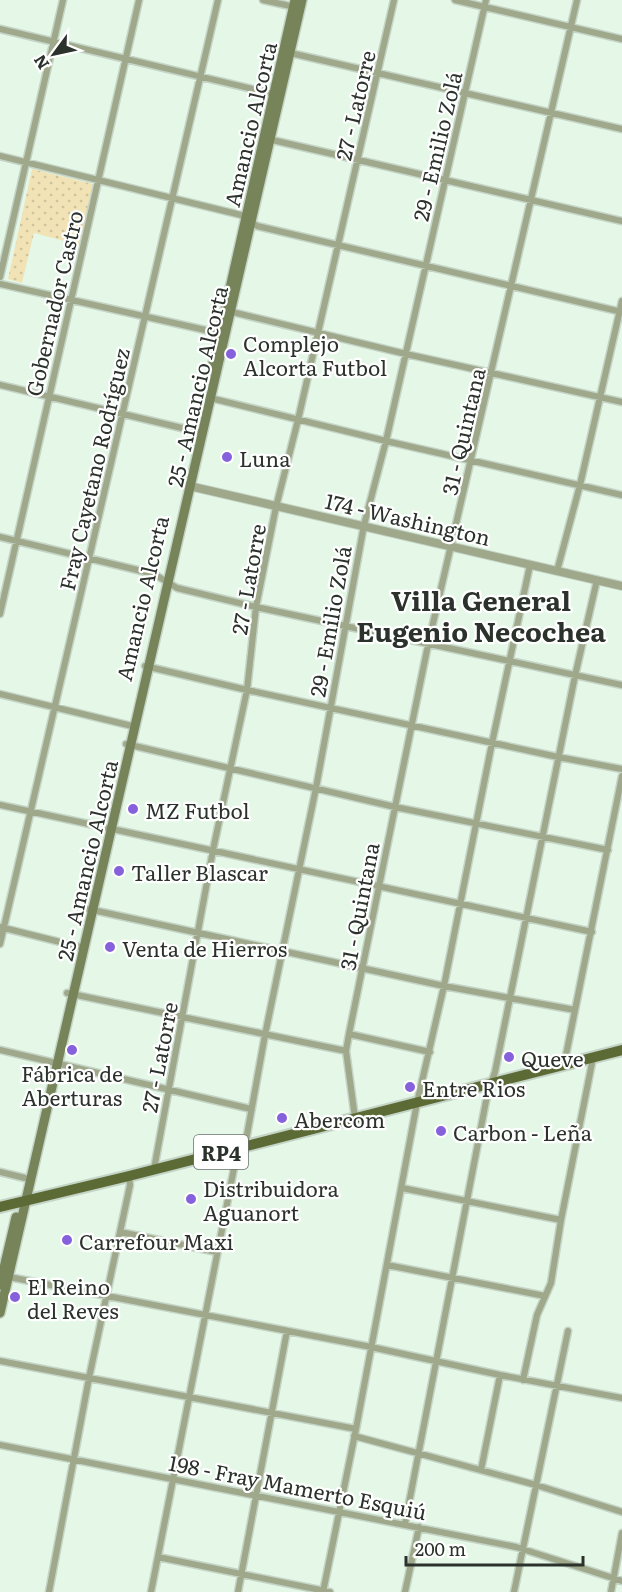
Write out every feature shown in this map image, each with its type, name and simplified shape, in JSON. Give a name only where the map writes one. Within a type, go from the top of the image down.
[{"type":"main road","points":[[249,221],[298,4]]},
{"type":"main road","name":"Amancio Alcorta","points":[[228,311],[249,221]]},
{"type":"main road","name":"25 - Amancio Alcorta","points":[[208,398],[228,311]]},
{"type":"main road","name":"Amancio Alcorta","points":[[129,744],[208,398]]},
{"type":"main road","name":"25 - Amancio Alcorta","points":[[22,1202],[129,744]]},
{"type":"main road","name":"RP4","points":[[0,1207],[622,1050]]},
{"type":"main road","points":[[0,1313],[2,1294],[9,1277],[25,1178],[55,1063]]},
{"type":"main road","points":[[0,1285],[22,1202]]},
{"type":"main road","name":"RP4","points":[[0,1213],[22,1202]]},
{"type":"street","points":[[0,277],[63,0]]},
{"type":"street","name":"Gobernador Castro","points":[[0,614],[139,0]]},
{"type":"street","name":"Fray Cayetano Rodríguez","points":[[0,944],[2,927],[146,317],[218,0]]},
{"type":"street","points":[[263,0],[298,4]]},
{"type":"street","name":"27 - Latorre","points":[[154,1169],[213,850],[247,690],[256,607],[276,507],[339,246],[394,0]]},
{"type":"street","points":[[455,0],[486,3],[622,39]]},
{"type":"street","name":"31 - Quintana","points":[[356,1118],[346,1051],[349,1034],[428,645],[578,0]]},
{"type":"street","name":"29 - Emilio Zolá","points":[[151,1592],[218,1252],[251,1109],[300,869],[363,525],[386,441],[486,3]]},
{"type":"street","points":[[0,29],[278,95]]},
{"type":"street","points":[[287,52],[622,129]]},
{"type":"street","points":[[268,139],[622,221]]},
{"type":"street","points":[[0,156],[241,215],[249,221],[339,246],[621,312]]},
{"type":"street","points":[[0,284],[223,334]]},
{"type":"street","points":[[557,571],[601,397],[622,301]]},
{"type":"street","points":[[228,311],[405,354],[622,402]]},
{"type":"street","points":[[0,385],[201,432]]},
{"type":"street","points":[[208,398],[622,495]]},
{"type":"street","name":"174 - Washington","points":[[188,486],[622,586]]},
{"type":"street","points":[[0,537],[154,574],[177,588],[256,607],[622,685]]},
{"type":"street","points":[[158,1557],[325,1592],[417,1103],[444,986],[530,565]]},
{"type":"street","points":[[405,1524],[487,1096],[527,918],[574,675],[597,580]]},
{"type":"street","points":[[147,666],[330,708],[622,769]]},
{"type":"street","points":[[0,693],[133,726]]},
{"type":"street","points":[[129,744],[395,807],[608,850]]},
{"type":"street","points":[[564,1065],[622,776]]},
{"type":"street","points":[[0,805],[592,932]]},
{"type":"street","points":[[90,909],[444,986],[575,1010]]},
{"type":"street","points":[[2,927],[82,947]]},
{"type":"street","points":[[70,993],[346,1051]]},
{"type":"street","points":[[349,1034],[430,1052]]},
{"type":"street","points":[[0,1050],[251,1109]]},
{"type":"street","points":[[523,1380],[537,1315],[551,1283],[593,1057]]},
{"type":"street","points":[[0,1172],[25,1178]]},
{"type":"street","points":[[49,1592],[89,1378],[130,1185],[129,1176]]},
{"type":"street","points":[[402,1188],[561,1220]]},
{"type":"street","points":[[120,1232],[218,1252]]},
{"type":"street","points":[[387,1265],[545,1296]]},
{"type":"street","points":[[9,1277],[622,1398]]},
{"type":"street","points":[[238,1592],[287,1331]]},
{"type":"street","points":[[514,1592],[568,1331]]},
{"type":"street","points":[[0,1361],[189,1396],[355,1433],[622,1512]]},
{"type":"street","points":[[481,1470],[500,1375]]},
{"type":"street","name":"198 - Fray Mamerto Esquiú","points":[[0,1445],[257,1494],[522,1549],[622,1581]]},
{"type":"street","points":[[405,1592],[419,1527]]},
{"type":"street","points":[[611,1592],[622,1533]]},
{"type":"shaded area","points":[[32,169],[93,184],[79,245],[34,233],[22,283],[8,279]]},
{"type":"place","name":"Complejo Alcorta Futbol","points":[[231,354]]},
{"type":"place","name":"Luna","points":[[227,457]]},
{"type":"place","name":"MZ Futbol","points":[[133,809]]},
{"type":"place","name":"Taller Blascar","points":[[119,871]]},
{"type":"place","name":"Venta de Hierros","points":[[110,947]]},
{"type":"place","name":"Fábrica de Aberturas","points":[[72,1050]]},
{"type":"place","name":"Queve","points":[[509,1057]]},
{"type":"place","name":"Entre Rios","points":[[410,1087]]},
{"type":"place","name":"Abercom","points":[[282,1118]]},
{"type":"place","name":"Carbon - Leña","points":[[441,1131]]},
{"type":"place","name":"Distribuidora Aguanort","points":[[191,1199]]},
{"type":"place","name":"Carrefour Maxi","points":[[67,1240]]},
{"type":"place","name":"El Reino del Reves","points":[[15,1297]]},
{"type":"district","name":"Villa General Eugenio Necochea","points":[[481,614]]}]
